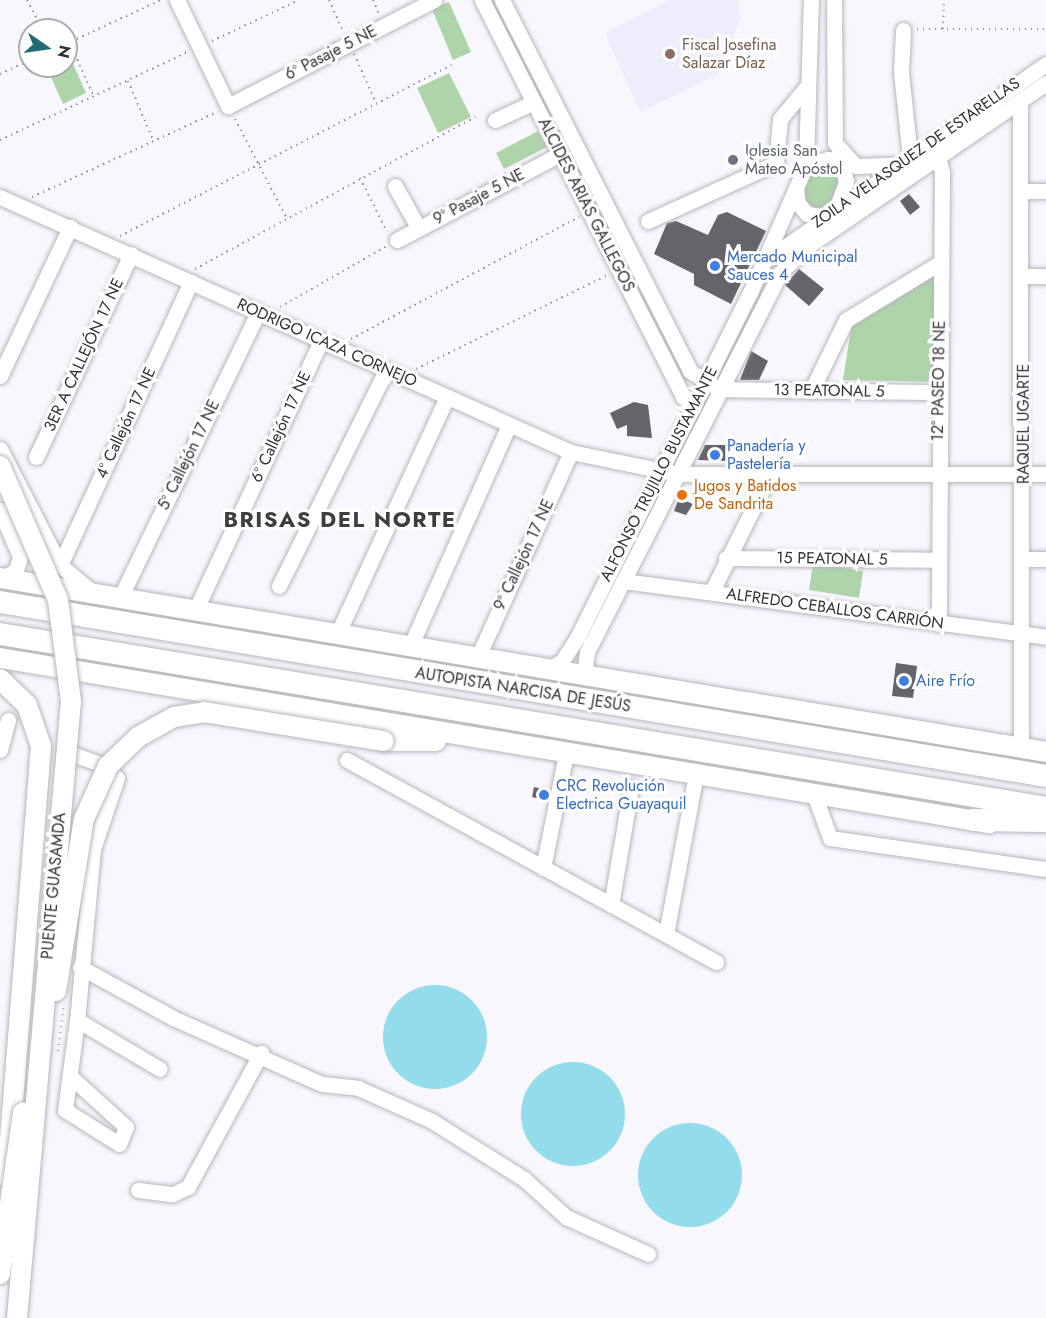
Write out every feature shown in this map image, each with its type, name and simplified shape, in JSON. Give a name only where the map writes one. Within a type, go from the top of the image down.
[{"type":"highway","name":"AUTOPISTA NARCISA DE JESÚS","points":[[0,602],[1046,776]]},
{"type":"highway","name":"AUTOPISTA NARCISA DE JESÚS","points":[[0,634],[1046,808]]},
{"type":"highway","points":[[982,766],[1046,766]]},
{"type":"highway","points":[[973,820],[1046,821]]},
{"type":"main road","name":"PUENTE GUASAMDA","points":[[0,466],[58,600],[70,679],[67,752],[17,1318]]},
{"type":"main road","name":"PUENTE GUASAMDA","points":[[0,485],[50,603],[63,707],[26,1095],[5,1222],[0,1274]]},
{"type":"main road","name":"AUTOPISTA NARCISA DE JESÚS","points":[[2,578],[477,659],[1046,752]]},
{"type":"main road","points":[[0,657],[1046,832]]},
{"type":"main road","points":[[0,679],[27,705],[39,735],[36,804],[10,1095],[5,1222]]},
{"type":"main road","points":[[26,1222],[78,844],[91,798],[108,766],[152,728],[174,717],[204,712],[384,741],[486,740]]},
{"type":"street","points":[[177,0],[228,106]]},
{"type":"street","name":"6º Pasaje 5 NE","points":[[228,106],[434,0]]},
{"type":"street","name":"ALCIDES ARIAS GALLEGOS","points":[[482,0],[683,397],[694,405]]},
{"type":"street","name":"ALCIDES ARIAS GALLEGOS","points":[[502,0],[687,367],[712,386]]},
{"type":"street","points":[[762,268],[806,165],[811,0]]},
{"type":"street","points":[[796,189],[798,203],[807,214],[822,216],[836,209],[844,191],[846,160],[832,122],[834,0]]},
{"type":"street","points":[[806,165],[846,160],[881,169],[906,159],[901,72],[903,30]]},
{"type":"street","name":"ZOILA VELASQUEZ DE ESTARELLAS","points":[[805,249],[1046,64]]},
{"type":"street","name":"ZOILA VELASQUEZ DE ESTARELLAS","points":[[762,268],[774,252],[906,159],[938,147],[1020,101],[1046,83]]},
{"type":"street","points":[[648,221],[776,163],[780,119],[808,85]]},
{"type":"street","name":"RAQUEL UGARTE","points":[[1020,101],[1023,191],[1024,474],[1021,748]]},
{"type":"street","points":[[495,120],[534,102]]},
{"type":"street","name":"12° PASEO 18 NE","points":[[938,147],[941,262],[937,475],[939,624]]},
{"type":"street","name":"9º Pasaje 5 NE","points":[[397,240],[560,154]]},
{"type":"street","points":[[395,186],[419,229]]},
{"type":"street","points":[[1023,191],[1046,191]]},
{"type":"street","name":"RODRIGO ICAZA CORNEJO","points":[[1,200],[24,206],[571,452],[660,473],[678,474],[769,476],[1046,474]]},
{"type":"street","points":[[0,376],[70,227]]},
{"type":"street","name":"ALFONSO TRUJILLO BUSTAMANTE","points":[[546,670],[562,661],[578,636],[694,405],[712,386],[773,283],[805,249]]},
{"type":"street","name":"3ER A CALLEJÓN 17 NE","points":[[36,457],[131,254]]},
{"type":"street","points":[[811,391],[846,320],[941,262]]},
{"type":"street","name":"ALFONSO TRUJILLO BUSTAMANTE","points":[[592,678],[585,668],[587,652],[678,474],[762,268]]},
{"type":"street","points":[[1023,276],[1046,276]]},
{"type":"street","name":"4º Callejón 17 NE","points":[[60,565],[186,279]]},
{"type":"street","name":"5º Callejón 17 NE","points":[[120,598],[262,314]]},
{"type":"street","name":"6º Callejón 17 NE","points":[[195,611],[321,341]]},
{"type":"street","points":[[279,586],[386,370]]},
{"type":"street","name":"13 PEATONAL 5","points":[[712,386],[811,391],[939,392]]},
{"type":"street","points":[[337,635],[447,397]]},
{"type":"street","points":[[410,647],[508,425]]},
{"type":"street","points":[[0,449],[60,565],[97,594]]},
{"type":"street","name":"9º Callejón 17 NE","points":[[477,659],[571,452]]},
{"type":"street","points":[[712,591],[726,558],[769,476]]},
{"type":"street","points":[[0,510],[20,557],[16,570],[2,578]]},
{"type":"street","name":"15 PEATONAL 5","points":[[726,558],[938,560]]},
{"type":"street","points":[[1024,559],[1046,559]]},
{"type":"street","name":"ALFREDO CEBALLOS CARRIÓN","points":[[623,581],[1046,637]]},
{"type":"street","points":[[1,744],[8,720]]},
{"type":"street","points":[[67,752],[98,763],[117,778],[93,849],[80,967],[72,1078],[65,1110],[119,1144],[126,1127],[72,1078]]},
{"type":"street","points":[[543,868],[566,753]]},
{"type":"street","points":[[347,760],[716,962]]},
{"type":"street","points":[[666,934],[696,774]]},
{"type":"street","points":[[611,905],[631,788]]},
{"type":"street","points":[[814,794],[830,838],[1046,868]]},
{"type":"street","points":[[80,967],[173,1018],[261,1053],[322,1084],[358,1088],[432,1121],[524,1179],[566,1217],[648,1254]]},
{"type":"street","points":[[76,1020],[160,1069]]},
{"type":"street","points":[[138,1190],[173,1194],[188,1187],[261,1053]]},
{"type":"path","points":[[27,0],[37,18]]},
{"type":"path","points":[[78,38],[161,0]]},
{"type":"path","points":[[0,140],[298,0]]},
{"type":"path","points":[[329,0],[376,103]]},
{"type":"path","points":[[943,29],[944,0]]},
{"type":"path","points":[[903,30],[1046,29]]},
{"type":"path","points":[[78,64],[94,97]]},
{"type":"path","points":[[106,243],[451,65]]},
{"type":"path","points":[[0,74],[18,66]]},
{"type":"path","points":[[128,81],[154,142]]},
{"type":"path","points":[[24,206],[35,193],[154,142],[228,106],[286,217]]},
{"type":"path","points":[[186,279],[286,217],[475,117]]},
{"type":"path","points":[[262,314],[393,243],[360,178]]},
{"type":"path","points":[[336,348],[589,211]]},
{"type":"path","points":[[403,377],[618,270]]},
{"type":"path","points":[[57,1054],[64,1000]]},
{"type":"shaded area","name":"Fiscal Josefina Salazar Díaz","points":[[670,0],[738,0],[740,19],[718,74],[640,112],[605,33]]},
{"type":"green space","points":[[449,2],[471,52],[453,60],[432,9]]},
{"type":"green space","points":[[449,73],[471,117],[438,133],[417,88]]},
{"type":"green space","points":[[78,75],[86,93],[63,104],[51,78],[78,78]]},
{"type":"green space","points":[[538,131],[547,147],[504,169],[496,153]]},
{"type":"green space","points":[[821,170],[834,176],[840,189],[834,202],[821,208],[808,202],[802,189],[808,176]]},
{"type":"green space","points":[[937,269],[939,382],[843,380],[852,322]]},
{"type":"green space","points":[[813,563],[863,571],[859,598],[809,590]]},
{"type":"water","points":[[435,985],[455,989],[472,1000],[483,1017],[487,1037],[483,1057],[472,1074],[455,1085],[435,1089],[415,1085],[398,1074],[387,1057],[383,1037],[387,1017],[398,1000],[415,989]]},
{"type":"water","points":[[573,1062],[593,1066],[610,1077],[621,1094],[625,1114],[621,1134],[610,1151],[593,1162],[573,1166],[553,1162],[536,1151],[525,1134],[521,1114],[525,1094],[536,1077],[553,1066]]},
{"type":"water","points":[[690,1123],[710,1127],[727,1138],[738,1155],[742,1175],[738,1195],[727,1212],[710,1223],[690,1227],[670,1223],[653,1212],[642,1195],[638,1175],[642,1155],[653,1138],[670,1127]]},
{"type":"building","points":[[909,194],[920,207],[910,215],[900,201]]},
{"type":"building","name":"Mercado Municipal Sauces 4","points":[[727,212],[766,231],[731,304],[694,285],[694,274],[654,254],[667,223],[676,221],[708,235],[718,215]]},
{"type":"building","points":[[799,269],[824,289],[809,306],[785,285]]},
{"type":"building","points":[[751,351],[768,361],[759,380],[740,380]]},
{"type":"building","points":[[634,402],[648,405],[652,438],[627,436],[627,425],[617,429],[610,413]]},
{"type":"building","name":"Panadería y Pastelería","points":[[705,445],[730,445],[728,461],[698,460]]},
{"type":"building","points":[[679,498],[693,504],[686,515],[674,511]]},
{"type":"building","name":"Aire Frío","points":[[896,663],[917,666],[913,698],[892,696]]},
{"type":"building","name":"CRC Revolución Electrica Guayaquil","points":[[534,787],[549,791],[547,801],[532,797]]},
{"type":"place","name":"Fiscal Josefina Salazar Díaz","points":[[670,54]]},
{"type":"place","name":"Iglesia San Mateo Apóstol","points":[[733,160]]},
{"type":"place","name":"Mercado Municipal Sauces 4","points":[[715,266]]},
{"type":"place","name":"Panadería y Pastelería","points":[[715,455]]},
{"type":"place","name":"Jugos y Batidos De Sandrita","points":[[682,495]]},
{"type":"place","name":"Aire Frío","points":[[904,681]]},
{"type":"place","name":"CRC Revolución Electrica Guayaquil","points":[[544,795]]},
{"type":"district","name":"BRISAS DEL NORTE","points":[[340,520]]}]
